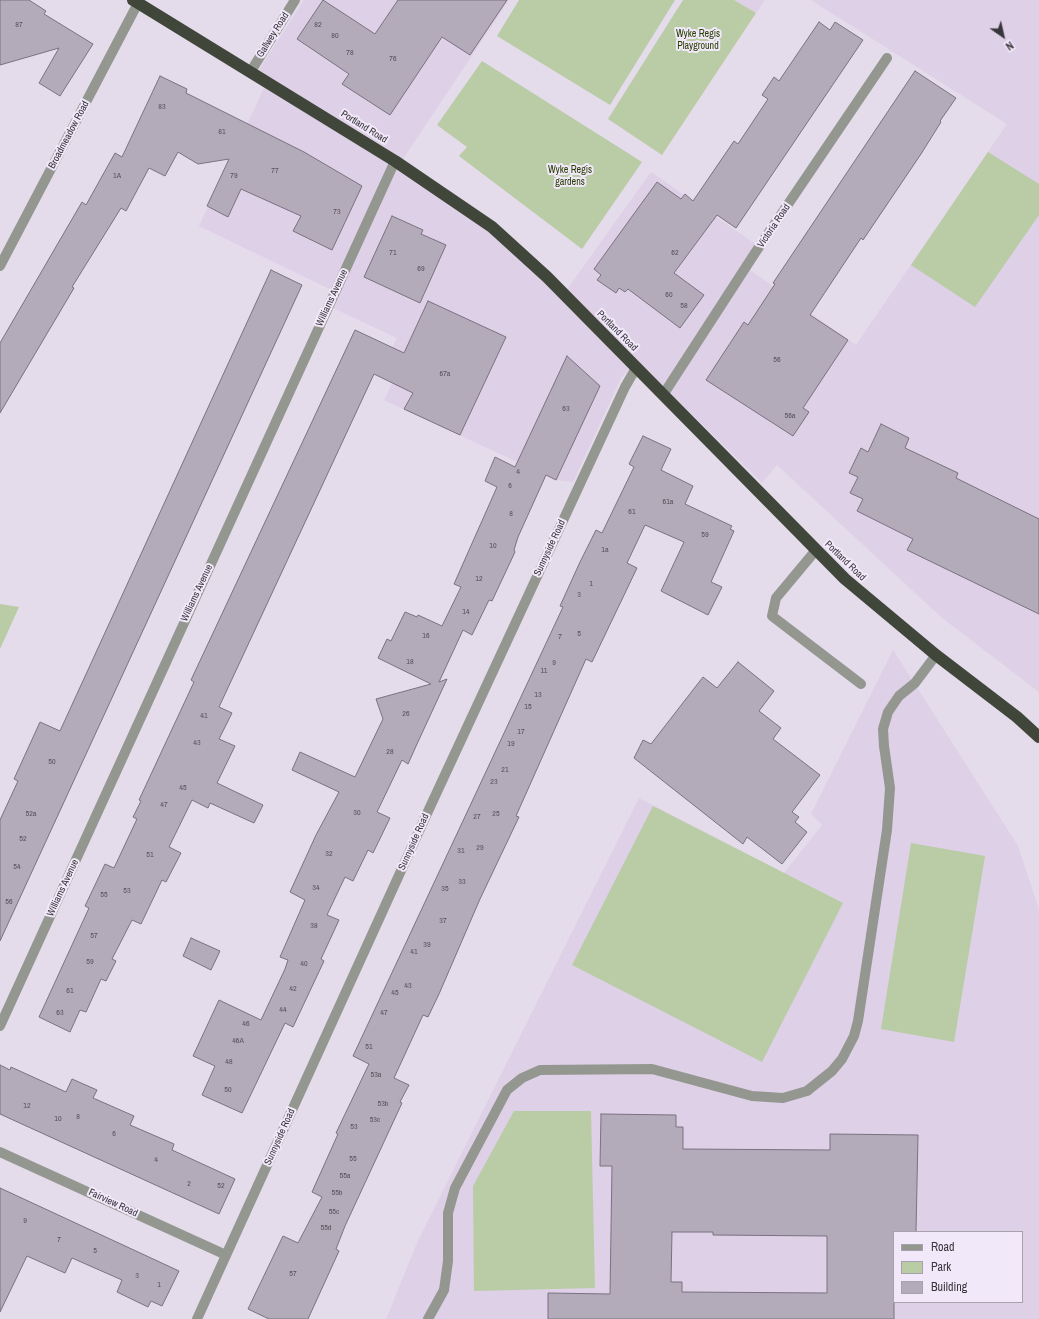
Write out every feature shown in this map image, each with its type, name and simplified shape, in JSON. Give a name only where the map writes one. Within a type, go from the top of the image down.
[{"type":"highway","name":"Portland Road","points":[[136,2],[251,71],[395,161],[496,230],[547,277],[851,584],[936,655],[1017,717],[1039,737]]},
{"type":"street","name":"Gallwey Road","points":[[251,71],[295,0]]},
{"type":"street","name":"Broadmeadow Road","points":[[0,266],[136,2]]},
{"type":"street","name":"Victoria Road","points":[[664,395],[755,253],[887,58]]},
{"type":"street","name":"Williams Avenue","points":[[0,1026],[395,161]]},
{"type":"street","name":"Sunnyside Road","points":[[197,1319],[433,800],[624,388],[636,368]]},
{"type":"street","points":[[816,550],[776,598],[772,616],[861,684]]},
{"type":"street","points":[[428,1319],[444,1290],[448,1261],[448,1213],[455,1188],[507,1090],[522,1078],[540,1070],[652,1069],[752,1096],[782,1098],[807,1092],[832,1071],[842,1059],[854,1036],[858,1021],[887,830],[890,788],[884,746],[884,729],[888,712],[899,696],[914,683],[936,655]]},
{"type":"street","name":"Fairview Road","points":[[0,1152],[226,1255]]},
{"type":"shaded area","points":[[304,0],[509,0],[399,165],[486,224],[634,363],[621,378],[573,482],[556,480],[384,400],[401,365],[387,358],[397,338],[331,307],[338,293],[199,226],[266,84],[257,73]]},
{"type":"shaded area","points":[[734,0],[765,0],[756,13]]},
{"type":"shaded area","points":[[811,0],[1039,0],[1039,692],[941,617],[777,465],[762,483],[566,291],[651,172],[761,248],[747,268],[856,345],[1007,124]]},
{"type":"shaded area","points":[[893,650],[1018,846],[1039,910],[1039,1319],[386,1319],[417,1243],[639,798],[784,873],[822,825],[811,814]]},
{"type":"green space","points":[[519,0],[675,0],[610,105],[497,36]]},
{"type":"green space","name":"Wyke Regis Playground","points":[[683,0],[734,0],[756,13],[662,155],[608,119]]},
{"type":"green space","name":"Wyke Regis gardens","points":[[482,61],[642,162],[582,249],[459,156],[467,147],[437,125]]},
{"type":"green space","points":[[988,152],[1039,184],[1039,215],[975,307],[911,265]]},
{"type":"green space","points":[[0,604],[19,607],[0,649]]},
{"type":"green space","points":[[653,806],[843,903],[762,1062],[572,965]]},
{"type":"green space","points":[[911,843],[985,856],[954,1042],[881,1029]]},
{"type":"green space","points":[[514,1111],[591,1111],[595,1288],[474,1291],[473,1186]]},
{"type":"building","points":[[0,0],[29,0],[46,11],[44,14],[93,44],[60,96],[39,83],[59,48],[0,65]]},
{"type":"building","points":[[323,0],[375,34],[398,0],[507,0],[470,55],[442,37],[390,115],[342,84],[349,74],[297,39]]},
{"type":"building","points":[[819,22],[830,30],[835,22],[863,40],[736,228],[717,215],[674,273],[704,295],[680,328],[628,289],[625,292],[619,288],[616,293],[597,280],[601,275],[594,269],[657,182],[681,199],[685,194],[693,201],[734,141],[738,144],[768,99],[762,95],[774,77],[779,81]]},
{"type":"building","points":[[915,71],[956,98],[940,121],[941,122],[921,154],[863,240],[861,238],[810,315],[848,340],[803,408],[809,412],[793,436],[706,380],[744,322],[748,325],[775,284],[773,283]]},
{"type":"building","points":[[160,76],[187,89],[186,93],[304,152],[362,186],[332,250],[293,231],[301,216],[241,189],[228,217],[207,206],[229,159],[198,164],[178,152],[165,176],[149,168],[126,211],[121,208],[72,287],[74,288],[0,413],[0,343],[82,202],[86,205],[115,153],[122,157]]},
{"type":"building","points":[[392,216],[423,230],[421,234],[446,245],[420,303],[364,277]]},
{"type":"building","points":[[271,270],[302,285],[0,941],[0,820],[18,781],[14,779],[40,722],[60,731]]},
{"type":"building","points":[[428,301],[506,337],[460,435],[404,409],[413,393],[374,374],[219,707],[232,713],[219,739],[235,746],[217,783],[263,805],[254,823],[210,803],[208,808],[192,800],[169,847],[181,853],[166,882],[162,880],[141,924],[132,920],[112,959],[116,961],[106,981],[101,979],[86,1012],[80,1010],[70,1032],[39,1017],[89,908],[85,906],[105,864],[114,868],[137,819],[133,817],[141,801],[139,800],[194,682],[191,680],[355,330],[404,353]]},
{"type":"building","points":[[567,356],[600,386],[556,480],[546,475],[518,537],[514,550],[515,552],[492,601],[489,600],[472,635],[463,630],[439,682],[447,679],[408,764],[402,760],[377,812],[390,818],[373,853],[368,850],[353,881],[345,877],[327,915],[339,920],[321,959],[324,961],[293,1027],[285,1023],[242,1113],[202,1095],[215,1066],[193,1056],[219,1000],[261,1020],[285,969],[288,960],[280,957],[305,900],[290,892],[316,835],[339,792],[292,770],[300,752],[355,777],[383,719],[376,699],[431,684],[378,658],[387,639],[391,641],[405,612],[417,617],[418,615],[442,626],[461,587],[454,584],[497,487],[485,481],[495,457],[515,467]]},
{"type":"building","points":[[881,424],[909,438],[905,448],[958,473],[956,478],[1039,519],[1039,614],[907,550],[913,539],[857,511],[863,499],[850,493],[858,477],[849,473],[861,448],[868,452]]},
{"type":"building","points":[[643,436],[671,449],[661,470],[693,486],[685,504],[732,526],[730,529],[734,531],[711,582],[722,587],[708,615],[661,591],[684,542],[645,525],[627,563],[637,568],[592,662],[586,659],[516,816],[519,817],[480,899],[439,994],[428,1017],[423,1015],[394,1078],[409,1085],[345,1226],[336,1249],[339,1251],[308,1319],[269,1319],[248,1309],[283,1236],[298,1243],[322,1197],[312,1192],[338,1134],[336,1133],[369,1064],[353,1056],[563,607],[560,606],[580,562],[596,530],[602,533],[634,467],[629,464]]},
{"type":"building","points":[[738,662],[774,691],[759,711],[781,728],[773,739],[820,775],[792,812],[799,817],[795,822],[807,832],[782,864],[747,837],[743,844],[634,758],[643,740],[651,744],[703,677],[717,688]]},
{"type":"building","points":[[191,938],[220,951],[211,970],[183,956]]},
{"type":"building","points":[[0,1065],[10,1070],[11,1067],[66,1092],[72,1079],[97,1090],[93,1098],[134,1116],[130,1125],[174,1144],[172,1150],[235,1179],[219,1214],[0,1114]]},
{"type":"building","points":[[601,1114],[676,1115],[676,1127],[683,1127],[683,1149],[830,1150],[830,1134],[918,1135],[916,1231],[893,1231],[894,1319],[548,1319],[548,1293],[610,1294],[612,1166],[600,1166]],"holes":[[[672,1232],[713,1232],[713,1235],[827,1236],[827,1293],[682,1292],[682,1282],[671,1282]]]},
{"type":"building","points":[[0,1188],[179,1271],[162,1306],[151,1301],[148,1307],[117,1292],[122,1280],[72,1258],[65,1273],[27,1256],[0,1312]]}]
